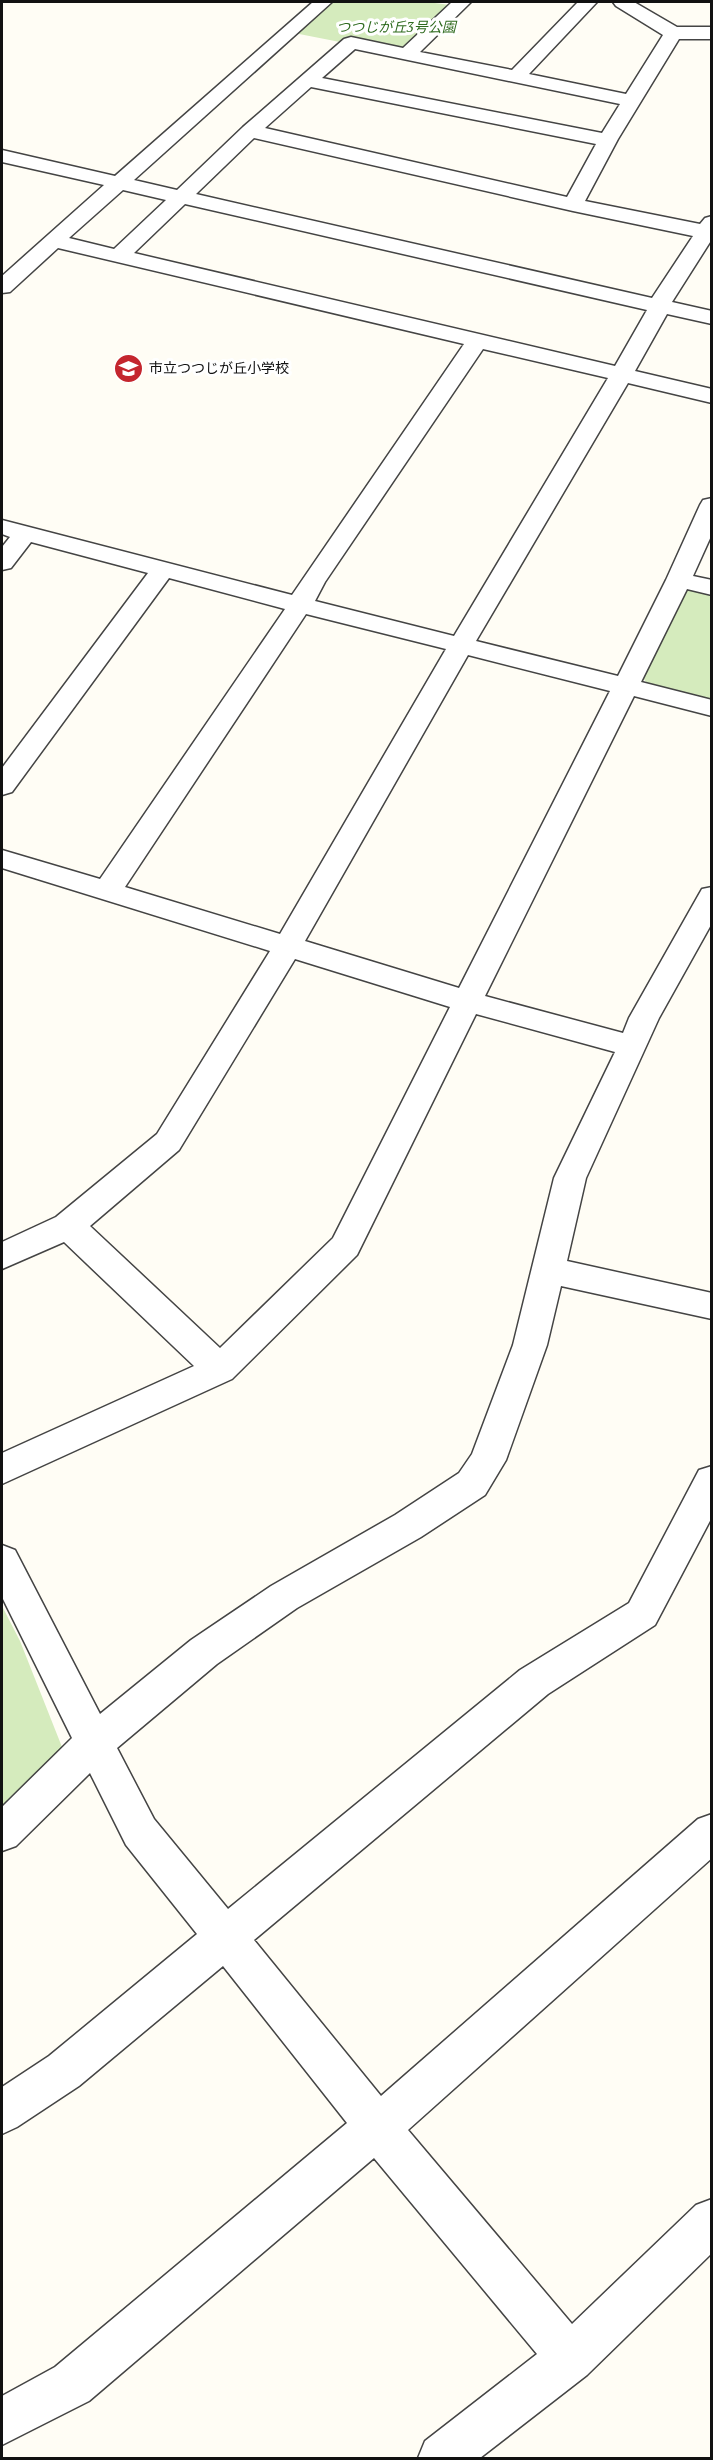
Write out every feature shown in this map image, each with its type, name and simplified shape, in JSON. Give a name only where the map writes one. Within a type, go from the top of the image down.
[{"type":"street","points":[[2,287],[323,2]]},
{"type":"street","points":[[406,55],[462,2]]},
{"type":"street","points":[[516,77],[588,2]]},
{"type":"street","points":[[622,2],[673,33],[711,33]]},
{"type":"street","points":[[573,205],[606,140],[620,116],[633,101],[673,33]]},
{"type":"street","points":[[120,255],[250,131],[351,43],[633,101]]},
{"type":"street","points":[[308,81],[606,140]]},
{"type":"street","points":[[2,1256],[68,1226],[168,1142],[287,947],[619,374],[652,323],[661,301],[709,229],[573,205],[250,131]]},
{"type":"street","points":[[2,145],[124,178],[661,301],[711,318]]},
{"type":"street","points":[[2,156],[124,178]]},
{"type":"street","points":[[55,240],[711,396]]},
{"type":"street","points":[[661,301],[711,306]]},
{"type":"street","points":[[107,891],[300,605],[312,582],[477,341]]},
{"type":"street","points":[[2,1469],[220,1370],[345,1246],[679,580],[711,505]]},
{"type":"street","points":[[2,527],[300,605],[711,708]]},
{"type":"street","points":[[2,564],[26,533]]},
{"type":"street","points":[[2,786],[164,568]]},
{"type":"street","points":[[679,580],[711,588]]},
{"type":"street","points":[[2,859],[469,1002],[633,1046]]},
{"type":"street","points":[[2,1833],[93,1744],[204,1652],[284,1596],[408,1526],[472,1484],[488,1460],[531,1345],[570,1178],[644,1018],[708,909]]},
{"type":"street","points":[[68,1226],[220,1370]]},
{"type":"street","points":[[548,1270],[711,1306]]},
{"type":"street","points":[[2,2112],[64,2071],[534,1682],[642,1614],[711,1480]]},
{"type":"street","points":[[2,1561],[140,1833],[352,2093],[377,2128],[408,2162],[570,2358]]},
{"type":"street","points":[[2,2421],[72,2384],[337,2159],[377,2128],[711,1832]]},
{"type":"street","points":[[442,2458],[570,2358],[711,2221]]},
{"type":"green space","name":"つつじが丘3号公園","points":[[323,2],[427,2],[458,6],[406,55],[289,32]]},
{"type":"green space","points":[[687,589],[711,589],[711,700],[647,683],[642,677]]},
{"type":"green space","points":[[2,1606],[20,1641],[62,1747],[2,1806]]},
{"type":"place","name":"市立つつじが丘小学校","points":[[128,368]]}]
